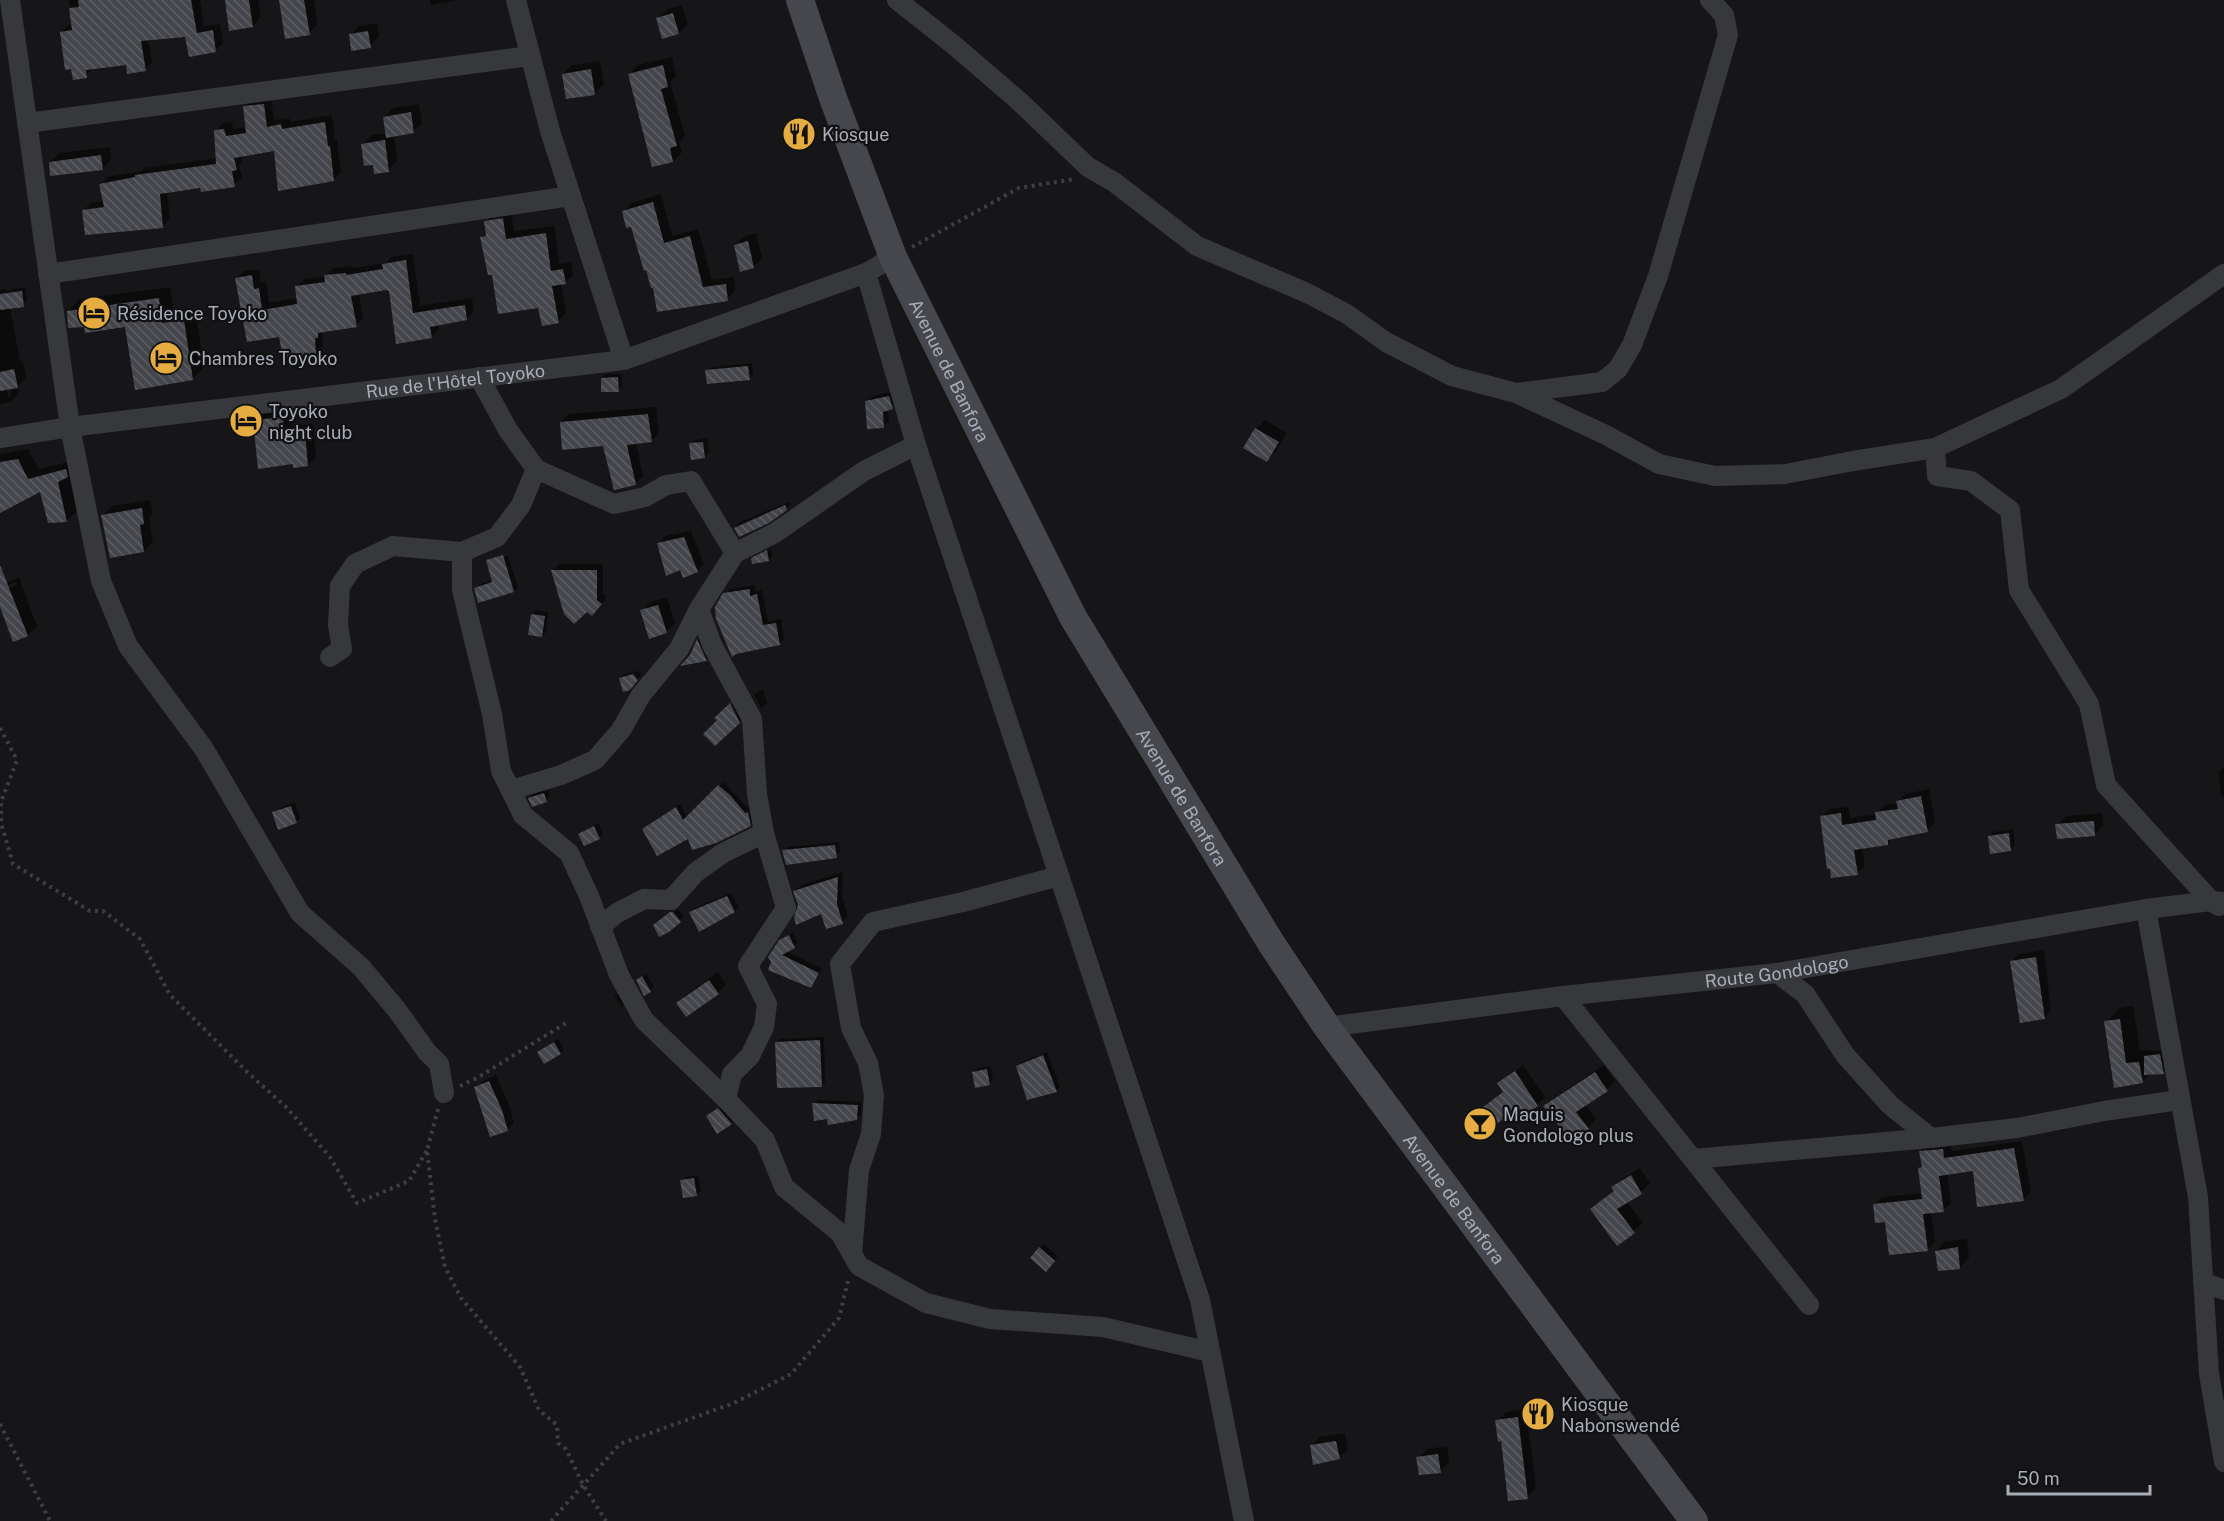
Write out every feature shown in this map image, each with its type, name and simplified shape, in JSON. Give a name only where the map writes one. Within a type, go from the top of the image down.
[{"type":"main road","name":"Avenue de Banfora","points":[[800,0],[833,98],[893,257],[1073,617],[1271,943],[1327,1027],[1694,1521]]},
{"type":"street","points":[[10,0],[70,427],[101,581],[128,646],[204,749],[300,913],[361,967],[398,1011],[427,1052],[439,1064],[444,1093]]},
{"type":"street","points":[[516,0],[550,131],[624,360]]},
{"type":"street","points":[[897,0],[1019,100],[1088,167],[1105,176],[1197,246],[1307,293],[1347,314],[1386,342],[1452,376],[1516,393],[1606,435],[1659,464],[1715,476],[1785,474],[1935,448],[2061,389],[2224,273]]},
{"type":"street","points":[[1516,393],[1602,382],[1618,369],[1632,345],[1658,276],[1728,35],[1724,15],[1710,0]]},
{"type":"street","points":[[27,123],[530,56]]},
{"type":"street","points":[[48,274],[571,196]]},
{"type":"street","name":"Rue de l'Hôtel Toyoko","points":[[0,438],[70,427],[624,360],[866,273],[893,257]]},
{"type":"street","points":[[866,273],[916,445],[1200,1300],[1244,1521]]},
{"type":"street","points":[[479,377],[508,430],[536,469],[614,504],[645,497],[666,485],[691,481],[735,553]]},
{"type":"street","points":[[511,790],[561,775],[595,760],[621,730],[641,695],[679,649],[699,609],[735,553],[775,533],[864,471],[916,445]]},
{"type":"street","points":[[1935,448],[1937,476],[1971,481],[2010,510],[2019,590],[2089,704],[2106,785],[2220,904]]},
{"type":"street","points":[[330,657],[342,649],[338,625],[340,586],[355,564],[393,546],[462,552],[496,537],[521,505],[536,469]]},
{"type":"street","points":[[462,552],[462,590],[492,714],[501,771],[524,814],[569,853],[589,896],[619,975],[644,1020],[765,1140],[784,1186],[840,1233],[859,1266],[926,1302],[990,1318],[1103,1327],[1210,1352]]},
{"type":"street","points":[[699,609],[712,645],[752,719],[757,794],[764,832],[786,908],[748,966],[767,1004],[764,1027],[750,1056],[732,1074],[726,1099]]},
{"type":"street","points":[[600,927],[617,912],[644,899],[671,900],[704,866],[723,853],[764,832]]},
{"type":"street","points":[[852,1254],[859,1170],[871,1134],[874,1095],[867,1063],[851,1028],[840,963],[873,922],[963,902],[1059,876]]},
{"type":"street","name":"Route Gondologo","points":[[1327,1027],[1563,996],[1777,973],[2146,909],[2220,904]]},
{"type":"street","points":[[2146,909],[2198,1197],[2209,1374],[2224,1462]]},
{"type":"street","points":[[1777,973],[1804,994],[1845,1055],[1890,1105],[1931,1138]]},
{"type":"street","points":[[1563,996],[1809,1305]]},
{"type":"street","points":[[1693,1159],[2017,1128],[2104,1111],[2179,1100]]},
{"type":"street","points":[[2203,1282],[2224,1290]]},
{"type":"path","points":[[893,257],[1019,188],[1105,176]]},
{"type":"path","points":[[0,728],[17,760],[2,802],[1,813],[1,823],[13,864],[90,911],[103,911],[140,939],[170,995],[246,1071],[286,1107],[330,1157],[357,1203],[409,1181],[427,1150],[438,1106],[444,1093],[477,1078],[566,1023]]},
{"type":"path","points":[[427,1150],[435,1219],[444,1268],[461,1298],[520,1367],[539,1410],[557,1425],[558,1443],[566,1449],[583,1485],[606,1521]]},
{"type":"path","points":[[551,1521],[620,1444],[734,1403],[791,1374],[839,1317],[852,1254]]},
{"type":"path","points":[[0,1424],[50,1521]]},
{"type":"building","points":[[78,0],[191,0],[197,33],[213,30],[216,52],[189,57],[185,37],[141,41],[146,71],[127,74],[126,65],[86,70],[87,78],[73,80],[71,69],[65,70],[60,32],[72,30],[69,8],[79,7]]},
{"type":"building","points":[[225,0],[249,0],[253,27],[229,31]]},
{"type":"building","points":[[279,0],[304,0],[310,35],[285,39]]},
{"type":"building","points":[[673,13],[679,34],[662,39],[656,18]]},
{"type":"building","points":[[368,31],[371,48],[351,51],[349,34]]},
{"type":"building","points":[[663,65],[668,87],[661,89],[677,146],[670,148],[673,162],[652,167],[628,74]]},
{"type":"building","points":[[591,69],[595,95],[566,99],[562,74]]},
{"type":"building","points":[[264,104],[267,127],[281,124],[282,129],[325,122],[334,181],[278,191],[274,151],[234,158],[237,170],[232,171],[235,187],[201,192],[200,188],[160,194],[163,228],[85,235],[82,210],[104,207],[99,184],[135,177],[135,175],[216,164],[214,130],[224,129],[226,136],[246,133],[243,106]]},
{"type":"building","points":[[411,112],[414,133],[386,138],[383,117]]},
{"type":"building","points":[[385,140],[389,172],[374,174],[373,165],[364,166],[361,144]]},
{"type":"building","points":[[101,155],[103,170],[50,176],[49,162]]},
{"type":"building","points":[[653,202],[664,243],[690,236],[703,287],[726,284],[728,301],[657,312],[653,288],[651,288],[646,270],[644,271],[631,227],[626,228],[622,211]]},
{"type":"building","points":[[503,218],[506,239],[546,233],[551,271],[563,269],[566,284],[552,286],[559,323],[542,326],[538,308],[498,314],[492,275],[488,275],[480,237],[486,236],[484,221]]},
{"type":"building","points":[[748,241],[754,268],[740,272],[734,245]]},
{"type":"building","points":[[406,260],[413,313],[465,305],[467,320],[430,327],[432,338],[396,344],[389,291],[386,290],[351,296],[357,327],[318,333],[318,338],[315,338],[316,354],[283,358],[279,337],[247,342],[235,278],[252,275],[254,289],[259,288],[262,310],[297,304],[295,286],[325,282],[324,275],[346,273],[346,275],[383,269],[382,264]]},
{"type":"building","points":[[22,291],[24,307],[0,310],[0,294]]},
{"type":"building","points":[[159,298],[162,323],[184,320],[193,380],[135,390],[125,327],[85,333],[84,327],[68,328],[67,311]]},
{"type":"building","points":[[748,366],[750,380],[707,384],[705,370]]},
{"type":"building","points":[[14,369],[18,388],[0,391],[0,372]]},
{"type":"building","points":[[618,377],[619,392],[601,392],[601,378]]},
{"type":"building","points":[[889,396],[893,409],[883,412],[884,428],[867,429],[865,401]]},
{"type":"building","points":[[648,414],[652,442],[627,445],[636,485],[614,490],[603,446],[562,450],[560,422]]},
{"type":"building","points":[[283,417],[284,433],[305,432],[308,466],[293,468],[293,464],[258,469],[253,420]]},
{"type":"building","points":[[1255,428],[1279,442],[1267,462],[1243,448]]},
{"type":"building","points":[[703,442],[705,458],[691,460],[689,443]]},
{"type":"building","points":[[18,459],[28,479],[66,469],[68,477],[58,482],[67,522],[48,523],[40,492],[0,513],[0,462]]},
{"type":"building","points":[[785,505],[787,510],[769,523],[739,537],[734,528]]},
{"type":"building","points":[[142,508],[144,524],[140,525],[144,552],[110,558],[101,515]]},
{"type":"building","points":[[684,537],[698,572],[683,578],[680,570],[666,576],[657,543]]},
{"type":"building","points":[[767,550],[769,561],[752,564],[751,558]]},
{"type":"building","points":[[503,555],[514,592],[478,603],[474,588],[492,582],[486,560]]},
{"type":"building","points":[[0,565],[28,636],[13,642],[0,607]]},
{"type":"building","points":[[551,570],[597,570],[597,600],[602,604],[592,616],[587,612],[574,624],[564,614]]},
{"type":"building","points":[[750,589],[750,596],[757,594],[763,625],[776,623],[780,645],[736,654],[732,657],[716,619],[715,607],[723,593]]},
{"type":"building","points":[[658,605],[667,633],[649,639],[640,610]]},
{"type":"building","points":[[531,614],[545,616],[542,637],[528,635]]},
{"type":"building","points":[[697,639],[707,661],[680,666],[690,655]]},
{"type":"building","points":[[633,674],[638,680],[630,690],[623,692],[619,678]]},
{"type":"building","points":[[730,703],[740,723],[715,746],[703,734],[717,720],[714,718]]},
{"type":"building","points":[[718,785],[745,813],[748,812],[751,826],[716,843],[692,850],[688,839],[657,856],[642,829],[676,807],[683,820]]},
{"type":"building","points":[[544,793],[547,802],[532,807],[528,798]]},
{"type":"building","points":[[1921,796],[1928,832],[1888,840],[1888,845],[1854,850],[1858,875],[1831,878],[1830,869],[1827,869],[1820,816],[1841,813],[1842,825],[1876,820],[1875,812],[1898,809],[1896,801]]},
{"type":"building","points":[[291,806],[297,823],[278,830],[272,812]]},
{"type":"building","points":[[2094,821],[2095,836],[2057,839],[2055,824]]},
{"type":"building","points":[[594,826],[600,839],[584,846],[578,834]]},
{"type":"building","points":[[2009,833],[2011,851],[1990,854],[1988,836]]},
{"type":"building","points":[[835,845],[837,858],[786,865],[782,850]]},
{"type":"building","points":[[838,877],[837,904],[843,924],[826,929],[821,914],[796,925],[794,917],[798,905],[793,891]]},
{"type":"building","points":[[727,896],[735,912],[699,932],[689,912]]},
{"type":"building","points":[[673,912],[681,922],[659,937],[653,925]]},
{"type":"building","points":[[789,935],[795,948],[782,955],[819,973],[811,988],[768,970],[771,962],[768,957],[779,940]]},
{"type":"building","points":[[2036,957],[2045,1019],[2020,1023],[2010,961]]},
{"type":"building","points":[[642,976],[651,992],[644,996],[636,980]]},
{"type":"building","points":[[709,980],[719,994],[686,1017],[676,1003]]},
{"type":"building","points":[[2120,1019],[2126,1063],[2139,1062],[2143,1083],[2114,1088],[2104,1021]]},
{"type":"building","points":[[820,1040],[822,1087],[777,1088],[775,1042]]},
{"type":"building","points":[[554,1042],[561,1054],[544,1064],[537,1052]]},
{"type":"building","points":[[2160,1054],[2164,1074],[2144,1075],[2144,1056]]},
{"type":"building","points":[[1043,1055],[1057,1092],[1027,1100],[1016,1066]]},
{"type":"building","points":[[987,1069],[990,1085],[975,1088],[972,1072]]},
{"type":"building","points":[[1515,1071],[1538,1106],[1521,1118],[1515,1110],[1483,1134],[1470,1117],[1503,1092],[1497,1083]]},
{"type":"building","points":[[1595,1072],[1608,1091],[1576,1112],[1589,1129],[1572,1142],[1543,1106]]},
{"type":"building","points":[[489,1081],[502,1110],[508,1131],[490,1137],[474,1087]]},
{"type":"building","points":[[812,1103],[858,1105],[857,1120],[828,1125],[827,1119],[814,1121]]},
{"type":"building","points":[[718,1108],[732,1124],[717,1134],[706,1116]]},
{"type":"building","points":[[2014,1148],[2024,1201],[1977,1207],[1973,1171],[1939,1176],[1944,1212],[1923,1214],[1928,1251],[1889,1255],[1885,1222],[1875,1223],[1873,1204],[1922,1199],[1918,1168],[1922,1167],[1919,1151],[1943,1149],[1944,1158]]},
{"type":"building","points":[[1631,1175],[1642,1194],[1617,1209],[1635,1233],[1617,1246],[1590,1209],[1614,1191],[1611,1187]]},
{"type":"building","points":[[694,1178],[697,1196],[683,1198],[680,1180]]},
{"type":"building","points":[[1039,1247],[1055,1261],[1046,1272],[1030,1258]]},
{"type":"building","points":[[1958,1247],[1960,1269],[1938,1271],[1935,1251]]},
{"type":"building","points":[[1518,1417],[1528,1499],[1508,1501],[1501,1441],[1498,1442],[1495,1420]]},
{"type":"building","points":[[1336,1441],[1340,1459],[1313,1465],[1310,1445]]},
{"type":"building","points":[[1438,1454],[1441,1473],[1419,1475],[1416,1457]]},
{"type":"place","name":"Kiosque","points":[[799,134]]},
{"type":"place","name":"Résidence Toyoko","points":[[94,313]]},
{"type":"place","name":"Chambres Toyoko","points":[[166,358]]},
{"type":"place","name":"Toyoko night club","points":[[246,421]]},
{"type":"place","name":"Maquis Gondologo plus","points":[[1480,1124]]},
{"type":"place","name":"Kiosque Nabonswendé","points":[[1538,1414]]}]
